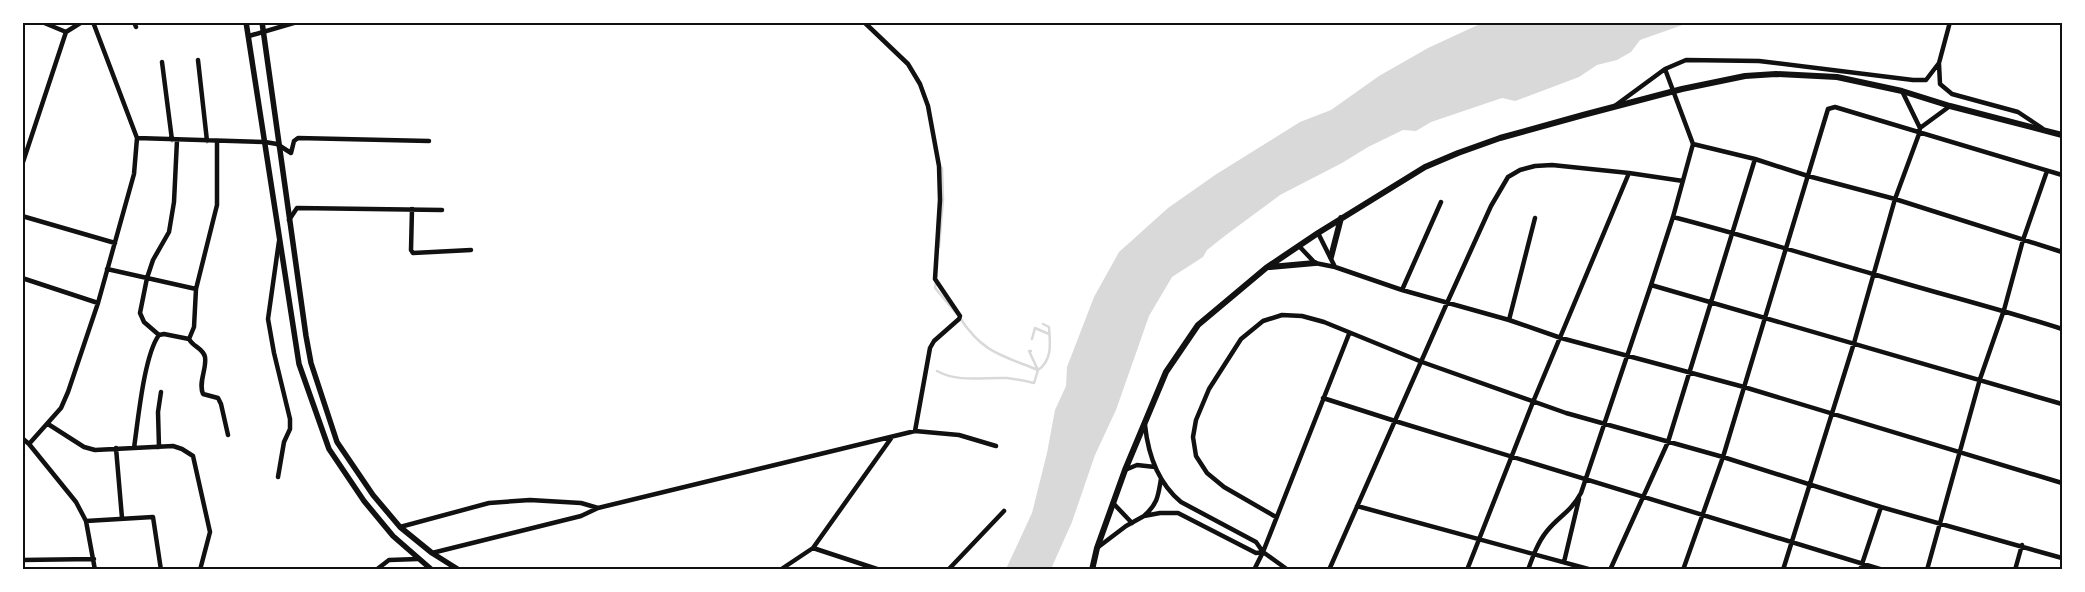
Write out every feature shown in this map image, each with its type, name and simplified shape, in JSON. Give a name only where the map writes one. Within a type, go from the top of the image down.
[{"type":"main road","points":[[246,22],[299,364],[329,449],[392,536],[432,570]]},
{"type":"main road","points":[[262,22],[288,221],[311,362],[336,442],[373,495],[400,527],[432,554],[459,570]]},
{"type":"main road","points":[[1092,570],[1097,548],[1144,422],[1166,372],[1198,325],[1266,268],[1318,233],[1425,167],[1458,152],[1500,138],[1673,91],[1745,76],[1776,74],[1837,77],[1902,91],[2062,136]]},
{"type":"main road","points":[[1331,257],[1342,218]]},
{"type":"main road","points":[[1266,268],[1315,263]]},
{"type":"street","points":[[42,22],[66,32]]},
{"type":"street","points":[[22,165],[66,32],[82,22]]},
{"type":"street","points":[[29,444],[61,408],[68,392],[98,304],[134,174],[137,138],[93,22]]},
{"type":"street","points":[[249,36],[297,22]]},
{"type":"street","points":[[864,22],[908,64],[920,84],[928,106],[939,166],[940,200],[935,280],[938,287],[960,316],[934,341],[930,348],[915,431]]},
{"type":"street","points":[[1950,22],[1939,63],[1940,84],[1952,94],[2018,112],[2046,131]]},
{"type":"street","points":[[198,60],[207,142]]},
{"type":"street","points":[[1615,106],[1665,69],[1686,60],[1758,61],[1913,80],[1926,80],[1939,63]]},
{"type":"street","points":[[159,335],[144,322],[140,313],[147,278],[153,260],[169,232],[174,202],[175,140],[162,62]]},
{"type":"street","points":[[1564,562],[1581,493],[1673,217],[1693,144],[1665,69]]},
{"type":"street","points":[[1783,570],[1854,343],[1895,199],[1919,134],[1920,128],[1902,91]]},
{"type":"street","points":[[1920,128],[1950,106]]},
{"type":"street","points":[[1683,570],[1701,514],[1723,457],[1828,109],[1835,107],[1919,134],[2062,175]]},
{"type":"street","points":[[137,138],[207,142],[265,142],[278,144],[291,152],[294,141],[298,138],[429,141]]},
{"type":"street","points":[[189,339],[193,333],[196,289],[217,204],[217,142]]},
{"type":"street","points":[[1693,144],[1755,159],[1808,176],[1895,199],[2062,252]]},
{"type":"street","points":[[1610,570],[1668,442],[1755,159]]},
{"type":"street","points":[[1329,570],[1491,206],[1508,177],[1528,168],[1552,165],[1683,181]]},
{"type":"street","points":[[1927,570],[1980,379],[2004,310],[2024,240],[2047,171]]},
{"type":"street","points":[[1467,570],[1533,402],[1629,173]]},
{"type":"street","points":[[1402,290],[1441,202]]},
{"type":"street","points":[[288,221],[297,208],[442,210]]},
{"type":"street","points":[[412,210],[411,250],[413,253],[472,250]]},
{"type":"street","points":[[22,216],[115,243]]},
{"type":"street","points":[[1673,217],[1732,232],[2004,310],[2062,330]]},
{"type":"street","points":[[1509,320],[1535,218]]},
{"type":"street","points":[[1318,233],[1335,266]]},
{"type":"street","points":[[278,477],[284,442],[290,430],[290,419],[268,319],[279,238]]},
{"type":"street","points":[[1299,246],[1315,263],[1335,266],[1402,290],[1509,320],[1561,338],[1744,387],[2062,484]]},
{"type":"street","points":[[108,268],[196,289]]},
{"type":"street","points":[[22,278],[98,304]]},
{"type":"street","points":[[1651,285],[2062,404]]},
{"type":"street","points":[[1276,517],[1224,487],[1207,473],[1196,456],[1194,437],[1196,420],[1209,389],[1240,339],[1263,321],[1282,315],[1302,316],[1324,322],[1349,334],[1422,362],[1533,402],[2062,558]]},
{"type":"street","points":[[134,448],[144,380],[154,341],[159,335],[164,334],[189,339]]},
{"type":"street","points":[[1254,570],[1263,552],[1349,334]]},
{"type":"street","points":[[189,339],[191,344],[202,351],[205,359],[201,388],[204,394],[218,398],[228,435]]},
{"type":"street","points":[[158,447],[158,412],[161,392]]},
{"type":"street","points":[[1324,398],[1883,570]]},
{"type":"street","points":[[1144,422],[1147,445],[1155,466],[1172,495],[1181,502],[1256,542],[1263,552],[1288,570]]},
{"type":"street","points":[[48,424],[84,447],[94,450],[178,447],[193,456],[210,532],[200,570]]},
{"type":"street","points":[[432,554],[581,516],[598,508],[915,431],[960,435],[996,446]]},
{"type":"street","points":[[780,570],[813,548],[892,437]]},
{"type":"street","points":[[22,438],[76,502],[86,521],[95,570]]},
{"type":"street","points":[[116,448],[122,518]]},
{"type":"street","points":[[1125,470],[1137,465],[1155,466]]},
{"type":"street","points":[[1097,548],[1154,507],[1158,498],[1161,479]]},
{"type":"street","points":[[1528,570],[1534,553],[1545,533],[1571,509],[1581,493]]},
{"type":"street","points":[[400,527],[489,503],[530,500],[581,503],[598,508]]},
{"type":"street","points":[[1113,504],[1132,523]]},
{"type":"street","points":[[1358,506],[1592,570]]},
{"type":"street","points":[[1860,570],[1881,506]]},
{"type":"street","points":[[948,570],[1004,511]]},
{"type":"street","points":[[1144,516],[1160,513],[1178,513],[1256,553],[1263,552]]},
{"type":"street","points":[[86,521],[153,517],[161,570]]},
{"type":"street","points":[[2015,570],[2022,545]]},
{"type":"street","points":[[813,548],[880,570]]},
{"type":"street","points":[[22,560],[94,558]]},
{"type":"street","points":[[376,570],[389,560],[418,559]]},
{"type":"shaded area","points":[[1482,23],[1688,23],[1640,40],[1631,52],[1617,60],[1597,65],[1579,77],[1515,101],[1502,98],[1431,122],[1416,131],[1403,130],[1368,147],[1342,163],[1280,195],[1207,250],[1203,257],[1172,277],[1149,316],[1116,410],[1095,455],[1072,522],[1051,569],[1006,569],[1032,513],[1047,453],[1055,410],[1066,386],[1067,367],[1094,297],[1119,252],[1168,208],[1215,175],[1300,122],[1331,110],[1379,76],[1428,48]]},
{"type":"waterway","points":[[939,247],[943,200],[942,168]]},
{"type":"waterway","points":[[936,282],[935,288],[957,314]]},
{"type":"waterway","points":[[960,318],[968,330],[985,346],[994,352],[1038,370]]},
{"type":"waterway","points":[[937,371],[945,375],[962,378],[1007,378],[1034,383],[1038,370],[1043,366],[1050,350],[1049,327],[1043,324]]},
{"type":"waterway","points":[[1032,339],[1035,328],[1049,334]]},
{"type":"waterway","points":[[1031,351],[1029,351],[1037,368]]}]
